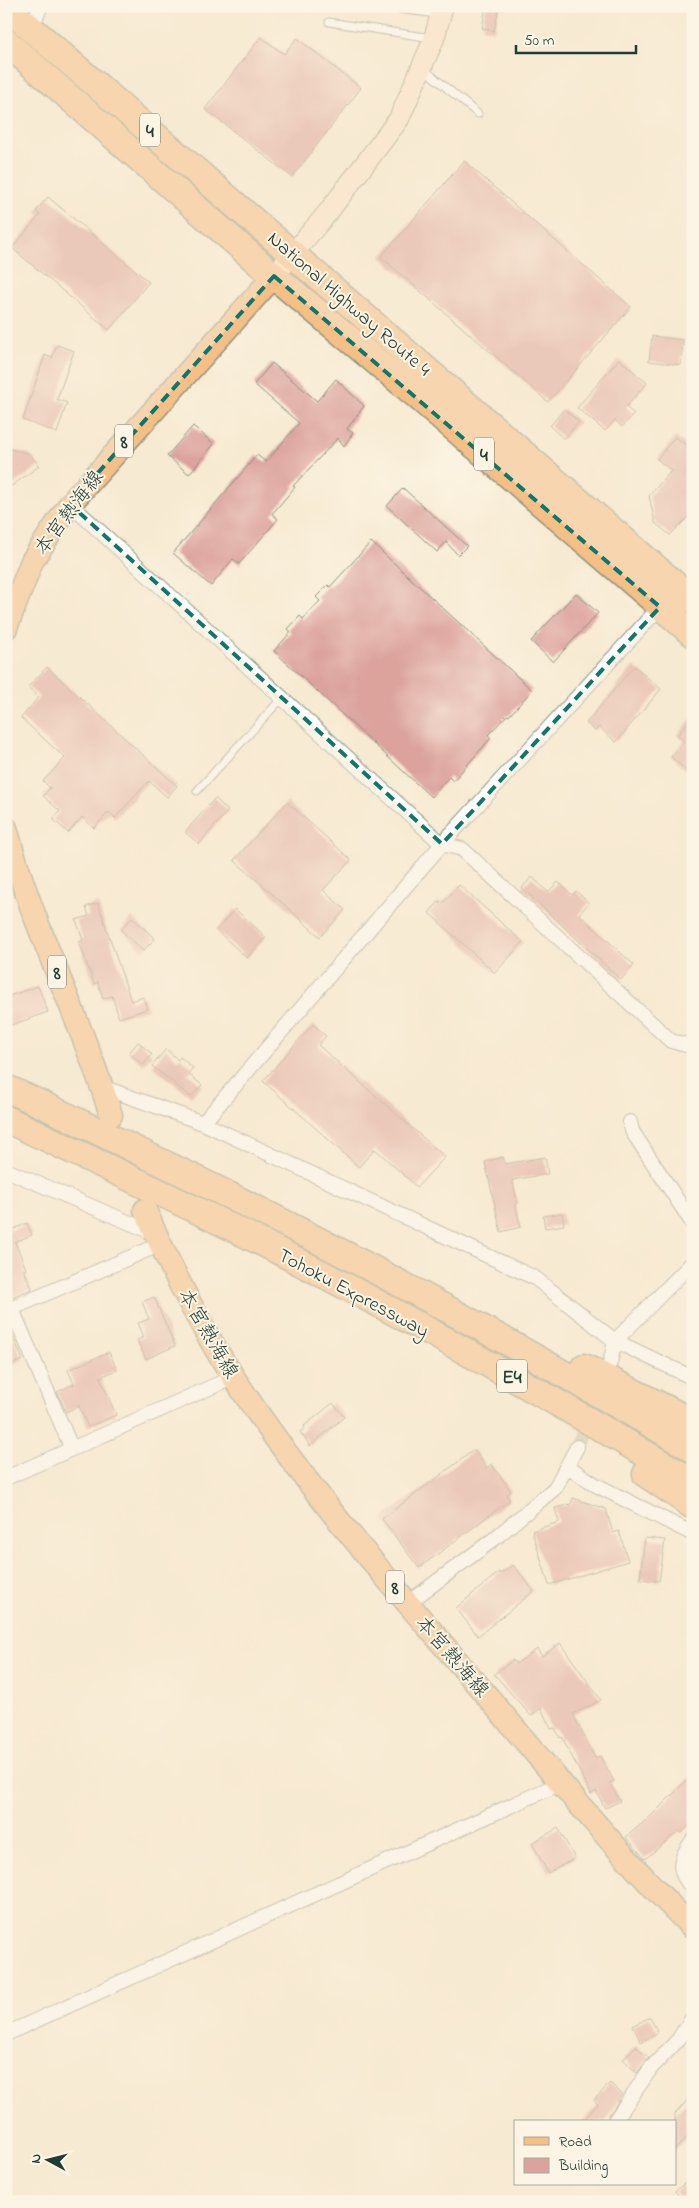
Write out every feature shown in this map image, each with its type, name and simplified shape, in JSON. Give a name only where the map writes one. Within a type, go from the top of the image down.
[{"type":"highway","name":"National Highway Route 4","points":[[6,7],[36,17],[292,254],[693,600]]},
{"type":"highway","name":"National Highway Route 4","points":[[6,42],[274,276],[415,394],[693,634]]},
{"type":"highway","name":"Tohoku Expressway","points":[[6,1088],[177,1170],[339,1252],[526,1353],[693,1449]]},
{"type":"highway","name":"Tohoku Expressway","points":[[6,1119],[159,1192],[328,1277],[513,1377],[693,1482]]},
{"type":"highway","points":[[339,1252],[475,1311],[693,1422]]},
{"type":"highway","points":[[328,1277],[452,1358],[634,1466],[693,1506]]},
{"type":"main road","name":"本宮熱海線","points":[[6,628],[32,561],[70,504],[274,276]]},
{"type":"main road","name":"8","points":[[6,828],[39,926],[102,1087],[111,1115]]},
{"type":"main road","name":"本宮熱海線","points":[[145,1210],[206,1332],[234,1377],[310,1483],[408,1603],[561,1783],[650,1886],[693,1928]]},
{"type":"street","points":[[274,276],[329,211],[399,119],[434,39],[443,9],[402,6]]},
{"type":"street","points":[[70,504],[442,844],[462,849],[672,1042],[686,1045],[693,1040]]},
{"type":"street","points":[[203,1123],[442,844],[660,607]]},
{"type":"street","points":[[102,1087],[203,1123],[535,1278],[615,1341],[691,1377]]},
{"type":"street","points":[[630,1122],[632,1131],[693,1224]]},
{"type":"street","points":[[6,1170],[158,1239]]},
{"type":"street","points":[[72,1449],[9,1310],[158,1239]]},
{"type":"street","points":[[610,1363],[615,1341],[693,1262]]},
{"type":"street","points":[[6,1478],[234,1377]]},
{"type":"street","points":[[408,1603],[494,1539],[555,1488],[578,1447]]},
{"type":"street","points":[[567,1466],[596,1485],[693,1534]]},
{"type":"street","points":[[6,2034],[561,1783]]},
{"type":"street","points":[[693,1840],[681,1858],[680,1866],[681,1873],[693,1889]]},
{"type":"street","points":[[615,2120],[651,2068],[678,2040],[693,2017]]},
{"type":"lane","points":[[329,22],[434,39]]},
{"type":"lane","points":[[422,67],[478,114]]},
{"type":"lane","points":[[197,791],[282,698]]},
{"type":"highlighted area","points":[[274,276],[660,607],[442,844],[70,504]]},
{"type":"building","points":[[486,6],[499,8],[494,31],[482,28]]},
{"type":"building","points":[[261,37],[284,54],[297,38],[361,88],[292,177],[205,109]]},
{"type":"building","points":[[464,161],[631,307],[548,402],[381,257]]},
{"type":"building","points":[[48,197],[149,282],[109,330],[12,248],[40,215],[36,211]]},
{"type":"building","points":[[652,336],[683,340],[681,365],[649,361]]},
{"type":"building","points":[[57,345],[74,351],[57,399],[67,403],[57,433],[23,420],[45,355],[52,358]]},
{"type":"building","points":[[619,359],[647,383],[626,407],[634,414],[622,427],[615,420],[605,431],[577,408]]},
{"type":"building","points":[[272,363],[317,401],[336,379],[364,406],[347,429],[353,433],[344,446],[338,438],[293,486],[295,487],[272,514],[278,519],[239,564],[233,559],[211,586],[173,553],[257,455],[266,462],[299,423],[254,384]]},
{"type":"building","points":[[564,409],[579,422],[564,439],[550,426]]},
{"type":"building","points":[[193,426],[214,444],[189,474],[167,456]]},
{"type":"building","points":[[675,437],[693,450],[693,512],[670,535],[655,523],[649,496],[671,471],[657,459]]},
{"type":"building","points":[[6,448],[30,454],[39,466],[6,490]]},
{"type":"building","points":[[403,488],[467,546],[458,555],[446,542],[437,552],[387,506]]},
{"type":"building","points":[[371,542],[532,690],[509,716],[507,715],[488,735],[491,738],[453,781],[449,777],[431,797],[274,651],[291,632],[288,629],[300,616],[303,619],[320,601],[316,597],[328,585],[330,587]]},
{"type":"building","points":[[576,593],[598,613],[553,662],[531,641]]},
{"type":"building","points":[[634,666],[661,689],[616,742],[599,727],[595,731],[586,723]]},
{"type":"building","points":[[47,667],[177,786],[167,797],[149,781],[115,818],[109,812],[94,828],[82,817],[68,833],[53,819],[60,811],[43,796],[50,788],[43,781],[65,758],[21,718],[39,697],[28,687]]},
{"type":"building","points":[[693,717],[693,764],[687,771],[671,757],[684,741],[677,735]]},
{"type":"building","points":[[215,798],[228,811],[199,844],[185,832]]},
{"type":"building","points":[[287,802],[351,860],[323,890],[345,910],[320,937],[234,860]]},
{"type":"building","points":[[532,877],[548,892],[558,882],[572,895],[576,891],[589,903],[579,914],[634,965],[621,980],[522,888]]},
{"type":"building","points":[[459,885],[523,942],[495,973],[429,913],[439,901],[442,904]]},
{"type":"building","points":[[98,903],[131,1001],[144,997],[148,1009],[119,1018],[112,996],[103,999],[98,982],[94,984],[79,942],[83,940],[76,920],[89,916],[86,907]]},
{"type":"building","points":[[235,909],[266,937],[247,958],[216,930]]},
{"type":"building","points":[[132,917],[155,939],[143,951],[121,930]]},
{"type":"building","points":[[38,986],[48,1012],[6,1027],[6,997]]},
{"type":"building","points":[[313,1024],[326,1036],[318,1045],[445,1157],[417,1187],[375,1149],[359,1167],[263,1081]]},
{"type":"building","points":[[138,1042],[152,1054],[143,1065],[129,1053]]},
{"type":"building","points":[[166,1049],[178,1060],[180,1057],[193,1068],[188,1074],[202,1085],[191,1097],[152,1066]]},
{"type":"building","points":[[503,1157],[505,1164],[545,1157],[548,1174],[512,1180],[518,1203],[515,1204],[521,1227],[501,1232],[485,1162]]},
{"type":"building","points":[[562,1213],[564,1225],[545,1228],[543,1216]]},
{"type":"building","points":[[6,1223],[10,1231],[27,1223],[32,1235],[15,1242],[32,1289],[10,1298],[6,1290]]},
{"type":"building","points":[[154,1297],[175,1346],[146,1359],[137,1340],[144,1337],[138,1323],[149,1319],[142,1302]]},
{"type":"building","points":[[6,1321],[23,1360],[6,1367]]},
{"type":"building","points":[[109,1352],[117,1370],[100,1377],[116,1415],[88,1427],[79,1406],[66,1412],[57,1392],[74,1384],[68,1370]]},
{"type":"building","points":[[333,1403],[344,1417],[310,1446],[300,1432],[305,1428],[304,1426]]},
{"type":"building","points":[[474,1450],[487,1468],[491,1464],[501,1477],[511,1491],[507,1495],[510,1500],[419,1568],[382,1519]]},
{"type":"building","points":[[573,1498],[606,1509],[613,1533],[619,1531],[628,1561],[549,1585],[532,1531],[559,1522],[555,1508],[571,1504]]},
{"type":"building","points":[[645,1538],[665,1540],[659,1581],[640,1579]]},
{"type":"building","points":[[513,1565],[534,1591],[478,1636],[456,1608],[499,1572],[500,1574]]},
{"type":"building","points":[[560,1643],[601,1700],[573,1714],[595,1758],[600,1756],[614,1781],[610,1783],[620,1801],[605,1808],[596,1791],[591,1794],[562,1737],[560,1738],[555,1728],[551,1729],[541,1708],[531,1716],[494,1674],[513,1660],[516,1664],[537,1649],[542,1656]]},
{"type":"building","points":[[693,1774],[693,1821],[682,1833],[679,1831],[645,1859],[626,1837],[652,1815]]},
{"type":"building","points":[[558,1828],[575,1858],[548,1873],[532,1843]]},
{"type":"building","points":[[650,2017],[658,2033],[641,2042],[633,2026]]},
{"type":"building","points":[[636,2046],[649,2058],[637,2073],[623,2059]]},
{"type":"building","points":[[610,2083],[622,2094],[606,2120],[584,2120],[598,2104],[594,2100]]},
{"type":"building","points":[[693,2094],[693,2130],[676,2149],[676,2120],[675,2114]]},
{"type":"building","points":[[693,2177],[693,2202],[683,2202],[675,2191]]},
{"type":"tunnel","points":[[577,1447],[600,1389]]}]
